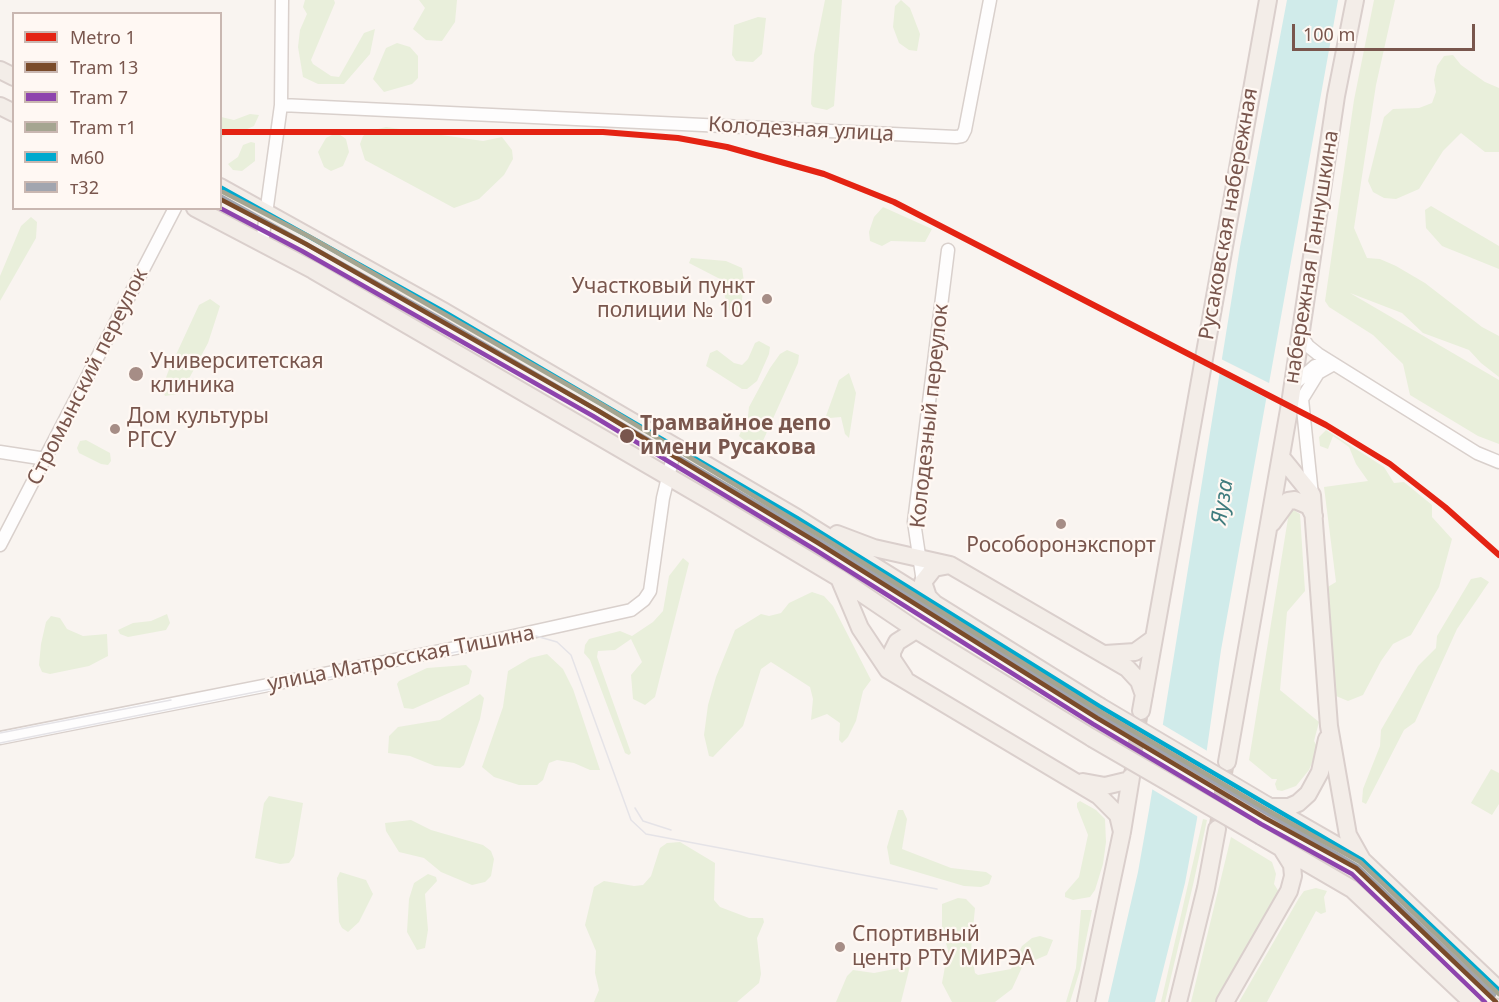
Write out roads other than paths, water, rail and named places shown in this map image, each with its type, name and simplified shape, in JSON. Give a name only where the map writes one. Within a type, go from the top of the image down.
[{"type":"main road","name":"Русаковская набережная","points":[[1104,654],[1127,668],[1139,681],[1142,703],[1268,0]]},
{"type":"main road","name":"набережная Ганнушкина","points":[[1227,762],[1293,385],[1336,96],[1355,0]]},
{"type":"main road","points":[[222,188],[443,311],[797,518],[1100,706],[1362,860],[1499,990]]},
{"type":"main road","points":[[199,210],[415,328],[839,578],[916,630],[1092,738],[1333,877],[1365,900],[1472,1002]]},
{"type":"main road","points":[[1281,457],[1312,495],[1316,519],[1329,726],[1348,835],[1362,860]]},
{"type":"main road","points":[[1268,528],[1288,501],[1295,500],[1309,506],[1316,519]]},
{"type":"main road","points":[[797,518],[874,548],[950,565],[1104,654],[1135,652],[1153,639]]},
{"type":"main road","points":[[937,605],[928,597],[923,582],[934,568],[950,565]]},
{"type":"main road","points":[[839,578],[860,628],[888,670],[1076,781],[1107,802],[1118,816],[1122,832]]},
{"type":"main road","points":[[907,682],[892,659],[892,652],[897,642],[916,630]]},
{"type":"main road","points":[[1268,806],[1289,807],[1308,794],[1320,772],[1329,726]]},
{"type":"main road","points":[[1076,781],[1105,786],[1130,778],[1122,832],[1086,1002]]},
{"type":"main road","points":[[1178,1002],[1206,888],[1217,829]]},
{"type":"main road","points":[[1226,1002],[1289,891],[1293,876],[1292,865],[1287,854],[1279,846]]},
{"type":"main road","points":[[1289,891],[1308,877],[1320,875],[1333,877]]},
{"type":"street","points":[[262,243],[281,105],[282,0]]},
{"type":"street","name":"Колодезная улица","points":[[281,105],[962,136],[990,0]]},
{"type":"street","name":"Стромынский переулок","points":[[0,545],[174,210]]},
{"type":"street","name":"Колодезный переулок","points":[[923,582],[914,522],[948,250]]},
{"type":"street","points":[[1300,334],[1308,346],[1334,364],[1477,453],[1499,462]]},
{"type":"street","points":[[1293,385],[1315,366],[1334,364]]},
{"type":"street","points":[[1312,495],[1302,399],[1318,373],[1334,364]]},
{"type":"street","name":"улица Матросская Тишина","points":[[0,738],[491,641],[631,610],[644,600],[650,591],[667,477],[675,448]]},
{"type":"street","points":[[0,452],[46,459]]},
{"type":"water","name":"Яуза","points":[[1287,0],[1338,0],[1221,650],[1197,819],[1185,883],[1155,1002],[1108,1002],[1138,872],[1240,247]]},
{"type":"tunnel","points":[[1131,775],[1141,711]]},
{"type":"tunnel","points":[[1217,825],[1226,767]]},
{"type":"tram line","name":"т1","points":[[223,192],[310,237],[601,404],[822,537],[1101,712],[1360,862],[1499,994]]},
{"type":"tram line","name":"13","points":[[222,200],[306,244],[597,410],[818,543],[1097,718],[1265,818],[1356,868],[1496,1002]]},
{"type":"tram line","name":"7","points":[[222,209],[302,251],[593,416],[814,549],[1093,724],[1261,824],[1352,874],[1485,1002]]},
{"type":"tram line","points":[[0,743],[536,636],[557,642],[571,655],[631,820],[646,834],[937,889]]},
{"type":"tram line","points":[[0,733],[171,700]]},
{"type":"tram line","points":[[635,808],[643,821],[671,830]]},
{"type":"metro line","name":"1","points":[[222,132],[603,132],[678,138],[727,147],[824,174],[894,202],[1326,425],[1390,464],[1445,507],[1499,555]]},
{"type":"place","name":"Участковый пункт полиции № 101","points":[[767,299]]},
{"type":"place","name":"Университетская клиника","points":[[136,374]]},
{"type":"place","name":"Дом культуры РГСУ","points":[[115,429]]},
{"type":"place","name":"Трамвайное депо имени Русакова","points":[[627,436]]},
{"type":"place","name":"Рособоронэкспорт","points":[[1061,524]]},
{"type":"place","name":"Спортивный центр РТУ МИРЭА","points":[[840,947]]}]
